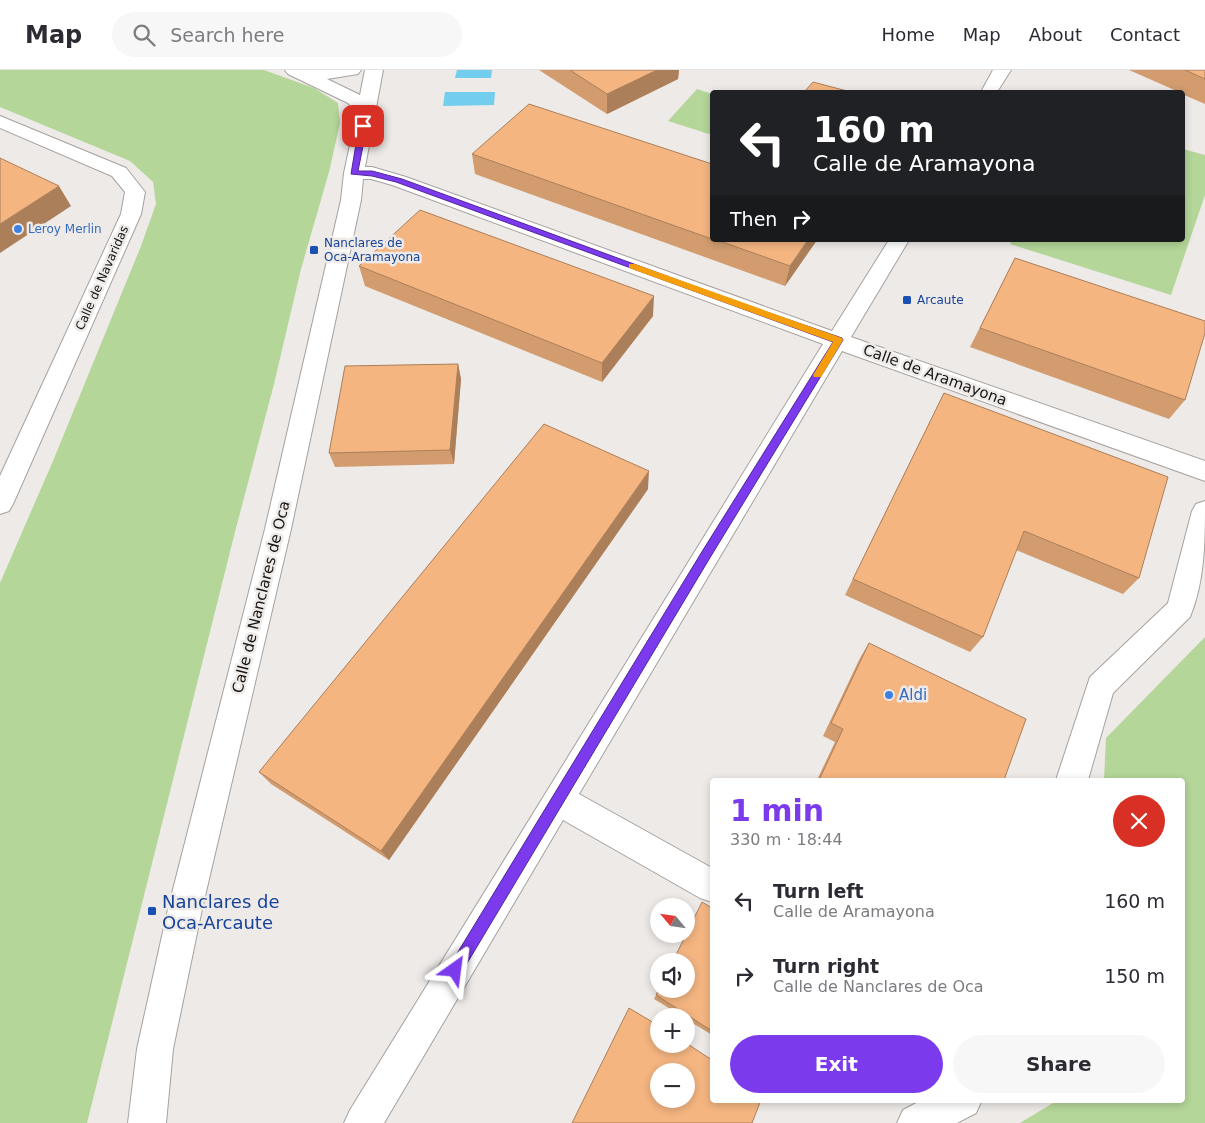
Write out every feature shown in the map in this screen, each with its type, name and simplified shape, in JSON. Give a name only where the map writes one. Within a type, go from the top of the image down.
[{"type":"street","points":[[298,71],[326,74],[352,70]]},
{"type":"street","name":"Calle de Nanclares de Oca","points":[[147,1123],[155,1049],[184,909],[278,529],[351,200],[354,173],[374,70]]},
{"type":"street","points":[[990,90],[1002,70]]},
{"type":"street","points":[[298,71],[354,99],[366,111]]},
{"type":"street","name":"Calle de Navaridas","points":[[0,121],[118,172],[135,192],[131,214],[0,504]]},
{"type":"street","name":"Calle de Aramayona","points":[[354,173],[372,173],[399,181],[1205,471]]},
{"type":"street","points":[[363,1123],[898,242]]},
{"type":"street","points":[[1073,778],[1100,686],[1180,609],[1205,511]]},
{"type":"street","points":[[558,800],[710,885]]},
{"type":"street","points":[[916,1123],[957,1103]]},
{"type":"green space","points":[[0,70],[264,70],[314,88],[338,103],[340,123],[329,172],[301,269],[274,384],[236,528],[87,1123],[0,1123],[0,583],[53,461],[141,246],[156,204],[153,182],[130,161],[0,107]]},
{"type":"green space","points":[[697,89],[710,93],[710,134],[668,121]]},
{"type":"green space","points":[[1185,150],[1205,155],[1205,195],[1171,295],[1010,244],[1011,242],[1185,242]]},
{"type":"green space","points":[[1205,637],[1205,1123],[1020,1123],[1053,1103],[1185,1103],[1185,778],[1104,778],[1106,738]]},
{"type":"water","points":[[457,70],[492,70],[491,78],[455,78]]},
{"type":"water","points":[[445,92],[495,92],[494,105],[443,106]]},
{"type":"building","points":[[570,70],[657,70],[607,94]]},
{"type":"building","points":[[1185,70],[1205,70],[1205,79]]},
{"type":"building","points":[[813,82],[843,90],[806,90]]},
{"type":"building","points":[[529,104],[710,163],[710,238],[472,154]]},
{"type":"building","points":[[0,158],[59,186],[0,224]]},
{"type":"building","points":[[420,210],[654,296],[602,363],[359,266]]},
{"type":"building","points":[[723,242],[807,242],[790,266]]},
{"type":"building","points":[[1015,258],[1205,321],[1205,333],[1185,400],[980,328]]},
{"type":"building","points":[[458,364],[450,450],[329,453],[345,366]]},
{"type":"building","points":[[944,393],[1168,477],[1139,578],[1024,531],[983,637],[853,579]]},
{"type":"building","points":[[544,424],[649,471],[381,851],[259,772]]},
{"type":"building","name":"Aldi","points":[[869,643],[1026,719],[1005,778],[820,778],[843,729],[831,723]]},
{"type":"building","points":[[702,902],[710,907],[710,1030],[695,1020],[695,1008],[676,1008],[661,998],[695,998],[695,953],[677,953],[682,943],[695,943],[695,916]]},
{"type":"building","points":[[629,1008],[650,1021],[650,1053],[695,1053],[695,1049],[710,1059],[710,1103],[760,1103],[752,1123],[572,1123]]},
{"type":"slow traffic","points":[[632,266],[758,313],[838,340],[818,375]]},
{"type":"place","name":"Leroy Merlin","points":[[18,229]]},
{"type":"place","name":"Nanclares de Oca-Aramayona","points":[[314,250]]},
{"type":"place","name":"Arcaute","points":[[907,300]]},
{"type":"place","name":"Aldi","points":[[889,695]]},
{"type":"place","name":"Nanclares de Oca-Arcaute","points":[[152,911]]},
{"type":"route","points":[[363,126],[354,173],[372,173],[399,181],[838,340],[455,970]]}]
